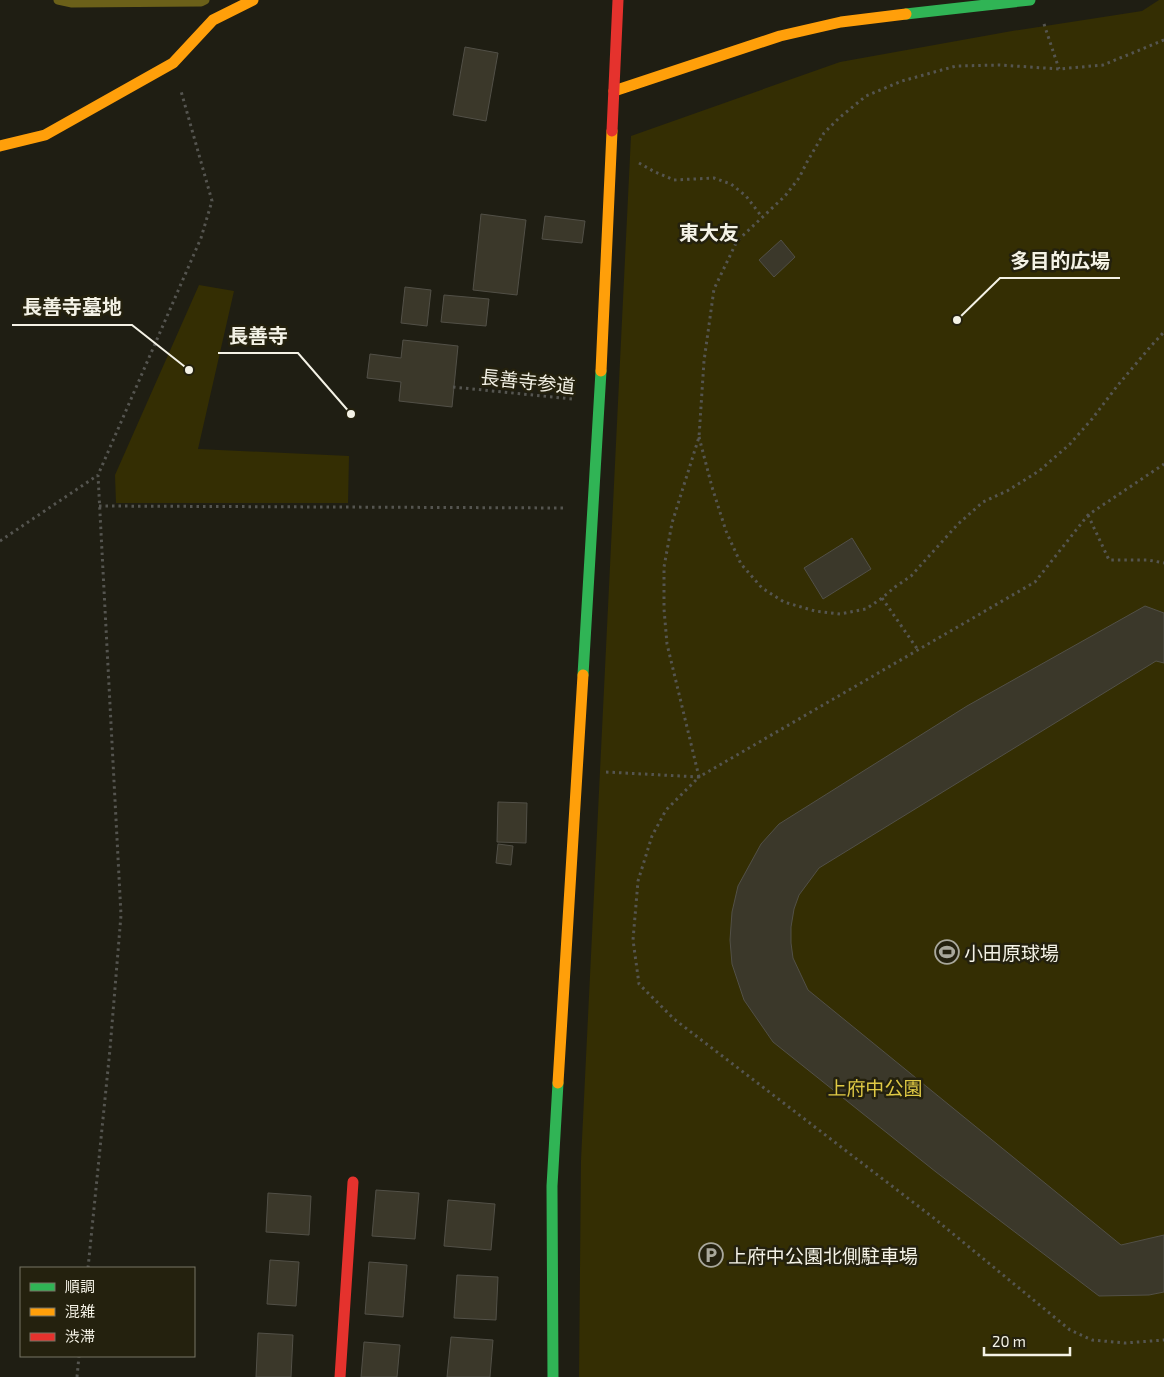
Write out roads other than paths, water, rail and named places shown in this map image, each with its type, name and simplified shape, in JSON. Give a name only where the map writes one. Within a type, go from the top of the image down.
[{"type":"street","points":[[0,146],[44,135],[173,63],[213,20],[253,0]]},
{"type":"street","points":[[553,1377],[552,1186],[600,402],[618,0]]},
{"type":"street","points":[[614,91],[780,36],[832,24],[1030,0]]},
{"type":"street","points":[[340,1377],[352,1182]]},
{"type":"waterway","points":[[58,0],[72,3],[201,2],[205,0]]},
{"type":"place","name":"多目的広場","points":[[957,320]]},
{"type":"place","name":"長善寺墓地","points":[[189,370]]},
{"type":"place","name":"長善寺","points":[[351,414]]},
{"type":"place","name":"小田原球場","points":[[947,952]]},
{"type":"place","name":"上府中公園北側駐車場","points":[[711,1255]]},
{"type":"district","name":"東大友","points":[[709,232]]},
{"type":"park label","name":"上府中公園","points":[[875,1087]]}]
